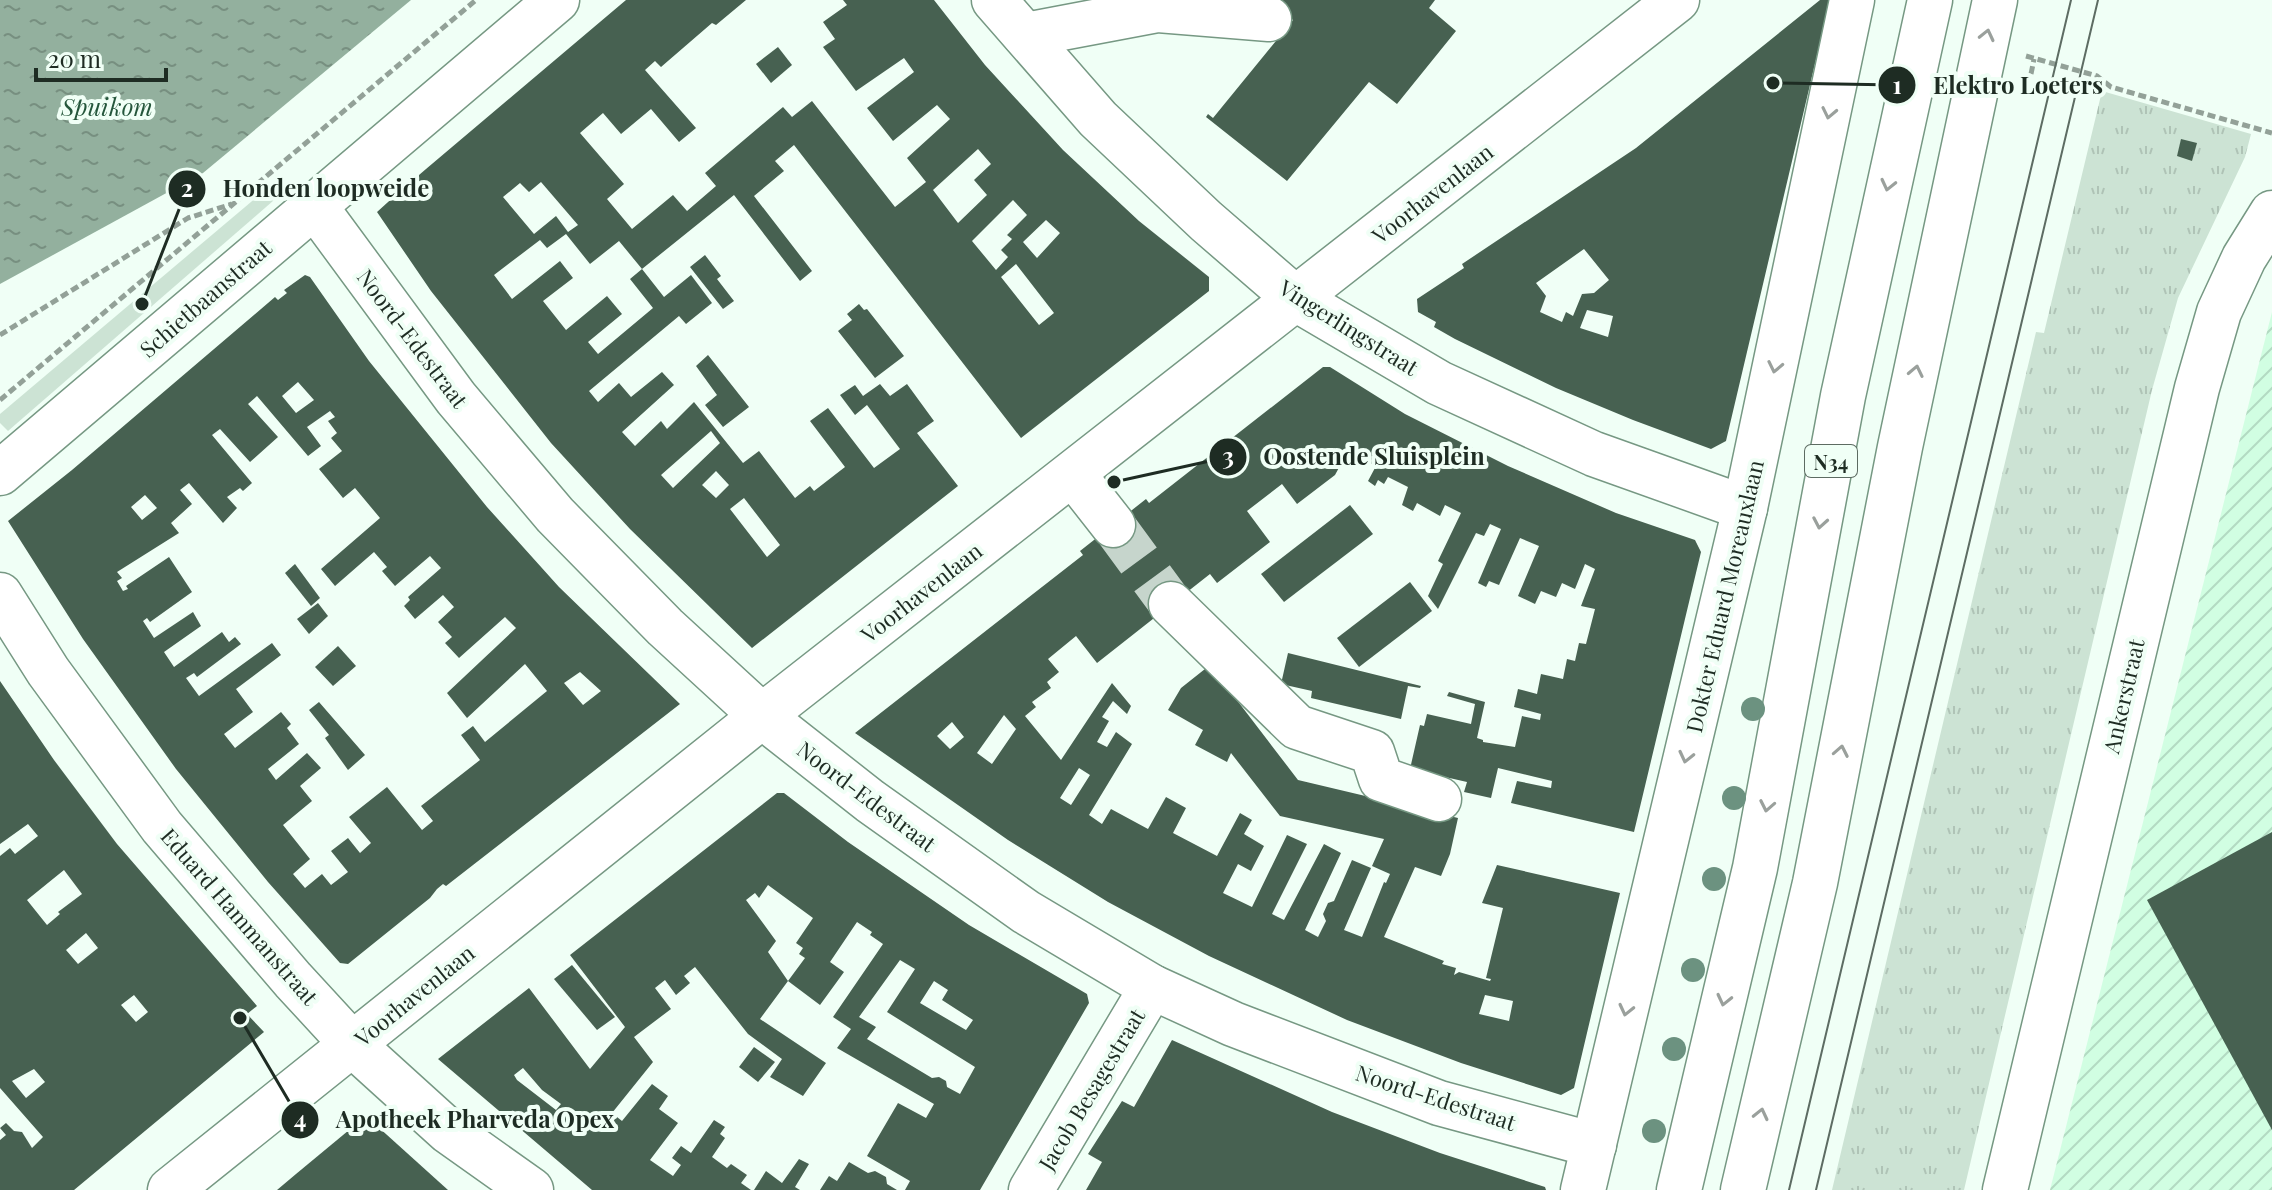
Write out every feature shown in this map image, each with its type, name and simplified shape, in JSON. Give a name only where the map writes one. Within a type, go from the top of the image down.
[{"type":"street","name":"Schietbaanstraat","points":[[0,473],[557,0]]},
{"type":"street","name":"Vingerlingstraat","points":[[994,0],[1098,119],[1206,221],[1296,299],[1453,389],[1594,454],[1745,508]]},
{"type":"street","name":"Voorhavenlaan","points":[[170,1190],[762,716],[1677,0]]},
{"type":"street","name":"Dokter Eduard Moreauxlaan","points":[[1583,1190],[1745,508],[1852,0]]},
{"type":"street","name":"N34","points":[[1679,1190],[1755,868],[1843,396],[1930,0]]},
{"type":"street","points":[[1743,1190],[1815,883],[1900,447],[1995,0]]},
{"type":"street","points":[[1025,35],[1158,10],[1269,19]]},
{"type":"street","name":"Noord-Edestraat","points":[[314,205],[456,398],[555,515],[665,627],[762,716],[870,801],[1026,912],[1152,987],[1233,1024],[1439,1103],[1594,1145]]},
{"type":"street","name":"Ankerstraat","points":[[2005,1190],[2197,388],[2219,312],[2244,258],[2272,213]]},
{"type":"street","points":[[1073,474],[1113,525]]},
{"type":"street","name":"Eduard Hammanstraat","points":[[0,595],[48,671],[162,827],[293,980],[352,1044],[448,1131],[531,1190]]},
{"type":"street","points":[[1171,604],[1297,727],[1372,752],[1381,779],[1439,799]]},
{"type":"street","name":"Jacob Besagestraat","points":[[1031,1190],[1152,987]]},
{"type":"path","points":[[0,400],[476,0]]},
{"type":"path","points":[[2023,55],[2097,76],[2111,87],[2272,133]]},
{"type":"path","points":[[2031,74],[2034,59]]},
{"type":"path","points":[[2094,89],[2097,76]]},
{"type":"path","points":[[0,335],[188,218],[234,203]]},
{"type":"shaded area","points":[[2272,312],[2272,1190],[2050,1190]]},
{"type":"green space","points":[[2102,91],[2251,134],[2245,157],[2178,298],[2152,390],[1964,1190],[1832,1190],[2036,332],[2044,333]]},
{"type":"green space","points":[[271,185],[281,194],[8,431],[0,423],[0,414]]},
{"type":"water","name":"Spuikom","points":[[0,0],[411,0],[203,173],[0,284]]},
{"type":"building","points":[[626,0],[746,0],[716,25],[712,23],[661,67],[655,61],[645,70],[696,128],[679,142],[651,109],[621,134],[603,113],[580,133],[624,184],[607,199],[632,229],[673,195],[687,211],[716,186],[705,173],[783,107],[792,117],[812,101],[895,207],[926,182],[907,158],[950,119],[937,105],[893,141],[867,108],[914,72],[904,58],[856,91],[823,47],[835,39],[823,22],[847,5],[843,0],[934,0],[985,65],[1063,150],[1139,221],[1209,277],[1209,291],[1021,438],[794,145],[775,161],[784,171],[754,196],[812,271],[800,281],[734,195],[642,269],[664,297],[691,275],[712,303],[686,324],[679,316],[589,391],[598,402],[619,383],[631,397],[662,372],[674,385],[622,432],[635,446],[661,421],[667,429],[694,402],[743,463],[759,451],[795,498],[810,486],[814,491],[845,467],[810,421],[828,408],[874,468],[900,449],[867,405],[855,415],[840,395],[855,385],[863,396],[880,384],[890,396],[907,384],[934,421],[917,433],[958,486],[752,648],[630,529],[551,443],[431,291],[377,212],[398,193],[410,193],[418,187],[419,175]],"holes":[[[978,149],[991,164],[974,180],[987,195],[958,223],[933,190]],[[541,182],[578,225],[568,232],[556,216],[534,234],[503,197],[520,183],[529,192]],[[1013,200],[1027,215],[1007,235],[1012,239],[1001,250],[1008,257],[996,270],[972,241]],[[1046,220],[1060,233],[1037,258],[1023,242]],[[566,234],[590,264],[619,241],[642,269],[630,279],[653,308],[598,354],[588,342],[622,314],[607,296],[566,330],[543,301],[573,278],[560,261],[512,299],[494,275],[540,240],[547,248]],[[1016,264],[1054,313],[1039,325],[1001,277]],[[711,431],[720,443],[673,488],[661,475]],[[716,471],[729,485],[716,498],[702,485]],[[744,498],[780,545],[767,557],[730,509]]]},
{"type":"building","points":[[1268,0],[1435,0],[1429,8],[1456,31],[1397,104],[1369,82],[1287,181],[1206,117],[1208,114],[1213,118],[1293,20]]},
{"type":"building","points":[[1820,0],[1830,0],[1726,441],[1711,449],[1556,388],[1455,339],[1434,327],[1436,322],[1418,312],[1417,299],[1464,268],[1462,264],[1636,148]],"holes":[[[1584,249],[1609,280],[1594,293],[1582,294],[1573,316],[1566,312],[1562,322],[1540,312],[1546,296],[1536,283]],[[1587,310],[1613,316],[1608,337],[1580,328]]]},
{"type":"building","points":[[778,47],[792,65],[771,83],[756,64]]},
{"type":"building","points":[[2181,139],[2197,143],[2192,161],[2177,156]]},
{"type":"building","points":[[705,255],[721,276],[717,279],[734,301],[723,309],[690,267]]},
{"type":"building","points":[[305,275],[310,277],[369,361],[487,507],[559,587],[680,704],[446,886],[443,884],[348,964],[340,963],[268,882],[176,769],[83,639],[8,521],[275,297],[278,300],[287,293],[284,290]],"holes":[[[298,382],[314,400],[296,413],[282,396]],[[257,396],[308,456],[321,446],[307,427],[330,411],[335,417],[328,421],[337,433],[331,438],[342,451],[319,469],[343,498],[355,488],[380,518],[321,569],[335,586],[374,552],[387,567],[382,571],[395,586],[430,556],[441,568],[408,597],[410,600],[404,606],[415,619],[443,595],[454,607],[438,622],[452,637],[445,643],[459,658],[505,617],[516,628],[447,693],[467,718],[525,664],[547,691],[485,742],[473,726],[461,735],[480,760],[421,806],[433,821],[422,830],[387,787],[349,817],[371,843],[360,853],[348,838],[331,851],[348,872],[331,885],[322,874],[305,888],[293,874],[310,859],[283,825],[312,801],[300,786],[321,768],[307,753],[276,780],[268,769],[299,744],[287,728],[291,724],[281,712],[235,748],[224,734],[253,712],[236,689],[281,655],[272,643],[199,696],[186,678],[194,673],[197,677],[241,644],[235,637],[229,642],[222,632],[174,667],[164,652],[201,626],[193,612],[154,638],[143,621],[147,618],[150,622],[192,592],[169,557],[126,586],[128,589],[123,591],[117,581],[122,578],[117,572],[179,533],[171,523],[192,504],[180,490],[189,483],[223,523],[237,508],[227,497],[240,488],[243,491],[252,483],[212,435],[220,429],[250,462],[278,437],[248,404]],[[145,495],[157,508],[142,520],[131,507]],[[580,672],[601,691],[583,705],[564,683]]]},
{"type":"building","points":[[859,304],[864,310],[867,309],[904,356],[875,378],[838,331],[852,320],[847,314]]},
{"type":"building","points":[[708,355],[749,407],[723,427],[705,405],[717,395],[696,366]]},
{"type":"building","points":[[1323,367],[1330,367],[1405,414],[1508,466],[1616,513],[1695,540],[1701,552],[1634,832],[1511,803],[1517,781],[1551,788],[1552,781],[1498,768],[1491,798],[1464,792],[1467,782],[1410,769],[1420,725],[1424,726],[1427,714],[1471,724],[1475,704],[1447,696],[1449,692],[1485,702],[1477,738],[1483,742],[1515,747],[1522,716],[1540,720],[1541,714],[1514,707],[1518,689],[1537,694],[1541,674],[1563,679],[1567,659],[1575,661],[1579,643],[1586,644],[1595,609],[1581,606],[1595,569],[1585,564],[1575,589],[1562,583],[1556,597],[1541,591],[1535,604],[1518,596],[1539,546],[1520,538],[1499,585],[1489,581],[1486,587],[1478,583],[1501,529],[1490,524],[1484,536],[1476,533],[1438,609],[1428,596],[1443,564],[1438,561],[1461,513],[1445,505],[1440,516],[1417,503],[1413,511],[1402,505],[1408,487],[1388,477],[1384,484],[1378,480],[1375,486],[1368,481],[1376,466],[1348,451],[1335,475],[1297,504],[1282,484],[1247,511],[1270,542],[1217,583],[1210,574],[1097,663],[1076,636],[1048,659],[1059,672],[1047,682],[1051,688],[1032,702],[1036,707],[1025,716],[1061,760],[1112,683],[1131,706],[1127,714],[1113,701],[1102,717],[1109,721],[1097,742],[1107,747],[1116,732],[1132,744],[1089,815],[1102,824],[1111,809],[1148,829],[1166,797],[1186,808],[1173,833],[1217,856],[1240,813],[1252,820],[1244,834],[1264,846],[1251,871],[1238,864],[1223,893],[1252,907],[1287,835],[1307,844],[1272,914],[1284,920],[1324,844],[1341,853],[1305,930],[1318,937],[1326,921],[1323,914],[1328,903],[1334,901],[1352,860],[1371,868],[1344,930],[1362,937],[1390,874],[1372,866],[1384,839],[1280,816],[1231,753],[1227,762],[1195,745],[1203,730],[1168,710],[1181,688],[1210,665],[1298,780],[1458,818],[1450,854],[1441,876],[1415,867],[1384,937],[1444,961],[1442,964],[1456,968],[1454,975],[1459,972],[1490,981],[1486,978],[1503,908],[1482,903],[1497,865],[1620,893],[1574,1088],[1561,1095],[1461,1063],[1347,1020],[1209,956],[1108,902],[1008,840],[855,733],[1083,555],[1080,551],[1146,499],[1149,503]],"holes":[[[1004,715],[1016,729],[992,764],[977,753]],[[952,722],[964,737],[950,749],[937,736]],[[1079,768],[1090,775],[1071,805],[1060,798]],[[1485,995],[1513,1001],[1509,1021],[1479,1014]]]},
{"type":"building","points":[[1350,505],[1373,534],[1284,602],[1261,574]]},
{"type":"building","points":[[295,564],[320,598],[311,606],[285,573]]},
{"type":"building","points":[[1410,582],[1432,611],[1359,667],[1337,638]]},
{"type":"building","points":[[318,603],[328,616],[309,634],[297,619]]},
{"type":"building","points":[[338,646],[356,666],[333,686],[315,667]]},
{"type":"building","points":[[1288,653],[1421,686],[1408,686],[1401,719],[1311,698],[1312,691],[1281,684]]},
{"type":"building","points":[[0,681],[117,844],[257,1006],[247,1014],[264,1032],[74,1190],[0,1190],[0,1140],[6,1135],[0,1128],[6,1123],[14,1131],[22,1132],[32,1148],[43,1137],[0,1088],[0,856],[10,848],[15,854],[38,836],[28,824],[0,844]],"holes":[[[64,870],[82,894],[58,912],[60,914],[47,925],[27,900]],[[86,933],[98,948],[78,964],[66,950]],[[134,995],[148,1012],[136,1022],[121,1005]],[[34,1069],[45,1082],[26,1098],[12,1081]]]},
{"type":"building","points":[[319,702],[365,755],[348,770],[325,738],[329,735],[309,710]]},
{"type":"building","points":[[777,793],[784,793],[848,842],[969,925],[1087,994],[1089,1003],[980,1190],[905,1190],[910,1181],[867,1156],[898,1103],[926,1118],[934,1104],[837,1048],[851,1029],[833,1017],[883,944],[870,935],[872,932],[857,922],[830,962],[844,972],[820,1005],[788,981],[760,1019],[826,1063],[803,1096],[770,1077],[782,1059],[748,1034],[695,967],[684,976],[690,983],[676,995],[665,980],[655,988],[671,1009],[634,1037],[653,1062],[612,1113],[622,1121],[652,1084],[668,1096],[659,1109],[678,1123],[650,1160],[673,1176],[681,1165],[672,1158],[681,1146],[691,1153],[714,1120],[725,1127],[720,1134],[725,1138],[712,1157],[727,1168],[731,1164],[747,1175],[741,1183],[751,1190],[592,1190],[438,1059],[529,988],[590,1069],[625,1027],[570,955]],"holes":[[[768,885],[813,918],[796,943],[803,948],[799,954],[805,958],[788,981],[768,952],[776,941],[746,900],[755,893],[759,898]],[[900,960],[915,969],[887,1012],[975,1067],[960,1094],[947,1087],[946,1081],[939,1077],[932,1078],[867,1039],[876,1027],[859,1017]],[[934,981],[948,990],[942,1000],[973,1020],[966,1030],[920,1003]],[[523,1068],[542,1090],[561,1104],[556,1110],[514,1075]]]},
{"type":"building","points":[[2272,832],[2272,1130],[2147,900]]},
{"type":"building","points":[[572,965],[615,1017],[597,1030],[554,979]]},
{"type":"building","points":[[1172,1040],[1332,1112],[1440,1153],[1545,1187],[1546,1190],[1086,1190],[1102,1162],[1088,1154],[1122,1101],[1134,1107]]},
{"type":"building","points":[[754,1047],[775,1062],[758,1082],[739,1067]]},
{"type":"building","points":[[366,1116],[448,1190],[277,1190],[296,1174]]},
{"type":"building","points":[[799,1159],[809,1164],[795,1187],[800,1190],[754,1190],[766,1171],[782,1183]]},
{"type":"building","points":[[849,1162],[868,1173],[875,1171],[886,1177],[887,1184],[897,1190],[820,1190],[829,1176],[837,1181]]},
{"type":"tunnel","points":[[1113,525],[1171,604]]},
{"type":"tram line","points":[[1789,1190],[2071,0]]},
{"type":"tram line","points":[[1816,1190],[2098,0]]},
{"type":"place","name":"Elektro Loeters","points":[[1773,83]]},
{"type":"place","name":"Honden loopweide","points":[[142,304]]},
{"type":"place","name":"Oostende Sluisplein","points":[[1114,482]]},
{"type":"place","name":"Apotheek Pharveda Opex","points":[[240,1018]]}]
